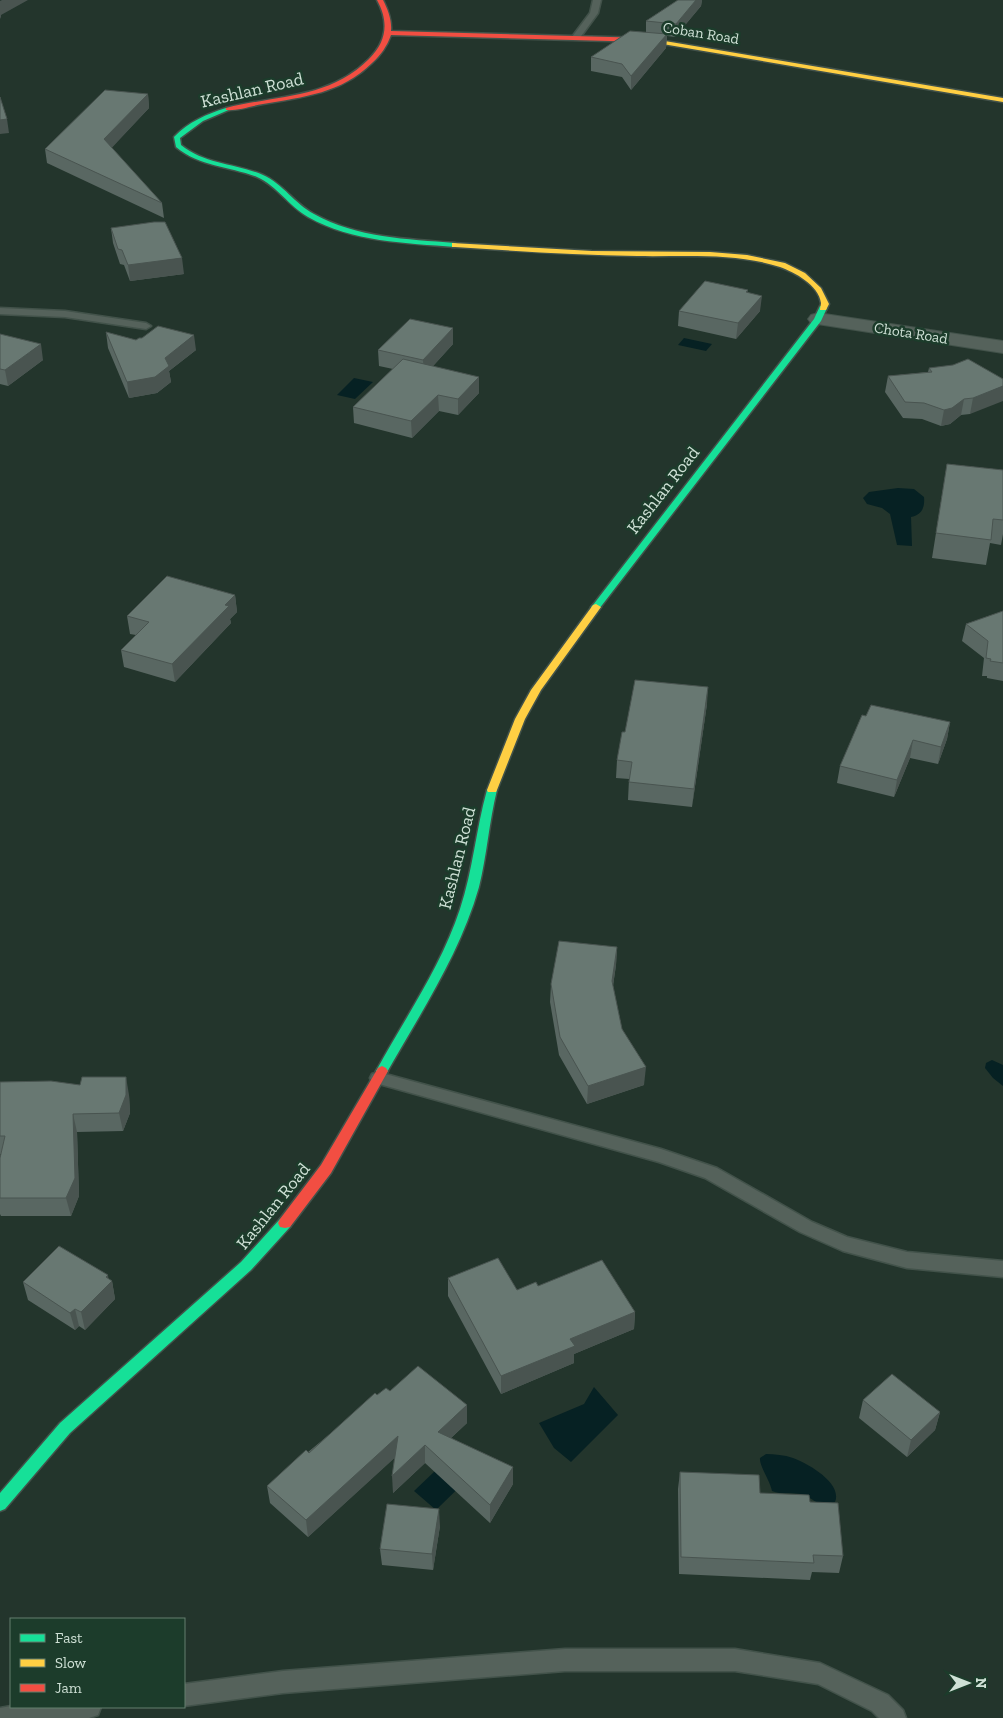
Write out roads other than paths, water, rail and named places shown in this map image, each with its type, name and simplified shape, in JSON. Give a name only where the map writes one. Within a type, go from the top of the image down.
[{"type":"street","points":[[380,0],[391,23],[390,33]]},
{"type":"street","name":"Coban Road","points":[[390,33],[662,41],[1003,100]]},
{"type":"street","name":"Kashlan Road","points":[[0,1504],[64,1428],[92,1401],[221,1290],[265,1246],[326,1169],[439,968],[463,916],[472,886],[485,816],[496,777],[520,719],[536,690],[606,593],[818,319],[825,304],[821,290],[806,277],[761,260],[728,257],[568,252],[425,242],[360,232],[330,223],[302,211],[267,179],[244,170],[191,157],[178,146],[178,137],[188,125],[211,115],[327,91],[348,82],[369,65],[386,43],[390,33]]},
{"type":"street","name":"Chota Road","points":[[818,319],[1003,347]]},
{"type":"lane","points":[[576,37],[594,13],[598,0]]},
{"type":"lane","points":[[0,311],[64,314],[146,326]]},
{"type":"lane","points":[[378,1078],[661,1156],[711,1172],[806,1227],[843,1244],[907,1260],[1003,1269]]},
{"type":"lane","points":[[185,1694],[283,1682],[564,1660],[735,1660],[820,1674],[880,1703],[895,1718]]},
{"type":"lane","points":[[3,1718],[82,1708]]},
{"type":"water","points":[[684,338],[712,344],[706,351],[678,345]]},
{"type":"water","points":[[354,378],[373,382],[355,399],[337,395]]},
{"type":"water","points":[[898,488],[914,489],[924,497],[922,510],[911,517],[912,546],[897,545],[890,514],[882,508],[867,504],[863,498],[869,492]]},
{"type":"water","points":[[992,1060],[1003,1065],[1003,1086],[985,1068],[986,1063]]},
{"type":"water","points":[[594,1387],[618,1415],[571,1462],[554,1448],[539,1423],[584,1404]]},
{"type":"water","points":[[458,1449],[480,1467],[436,1510],[414,1491]]},
{"type":"water","points":[[766,1454],[793,1458],[815,1469],[834,1488],[835,1502],[824,1505],[801,1494],[772,1491],[760,1461],[760,1458]]}]
